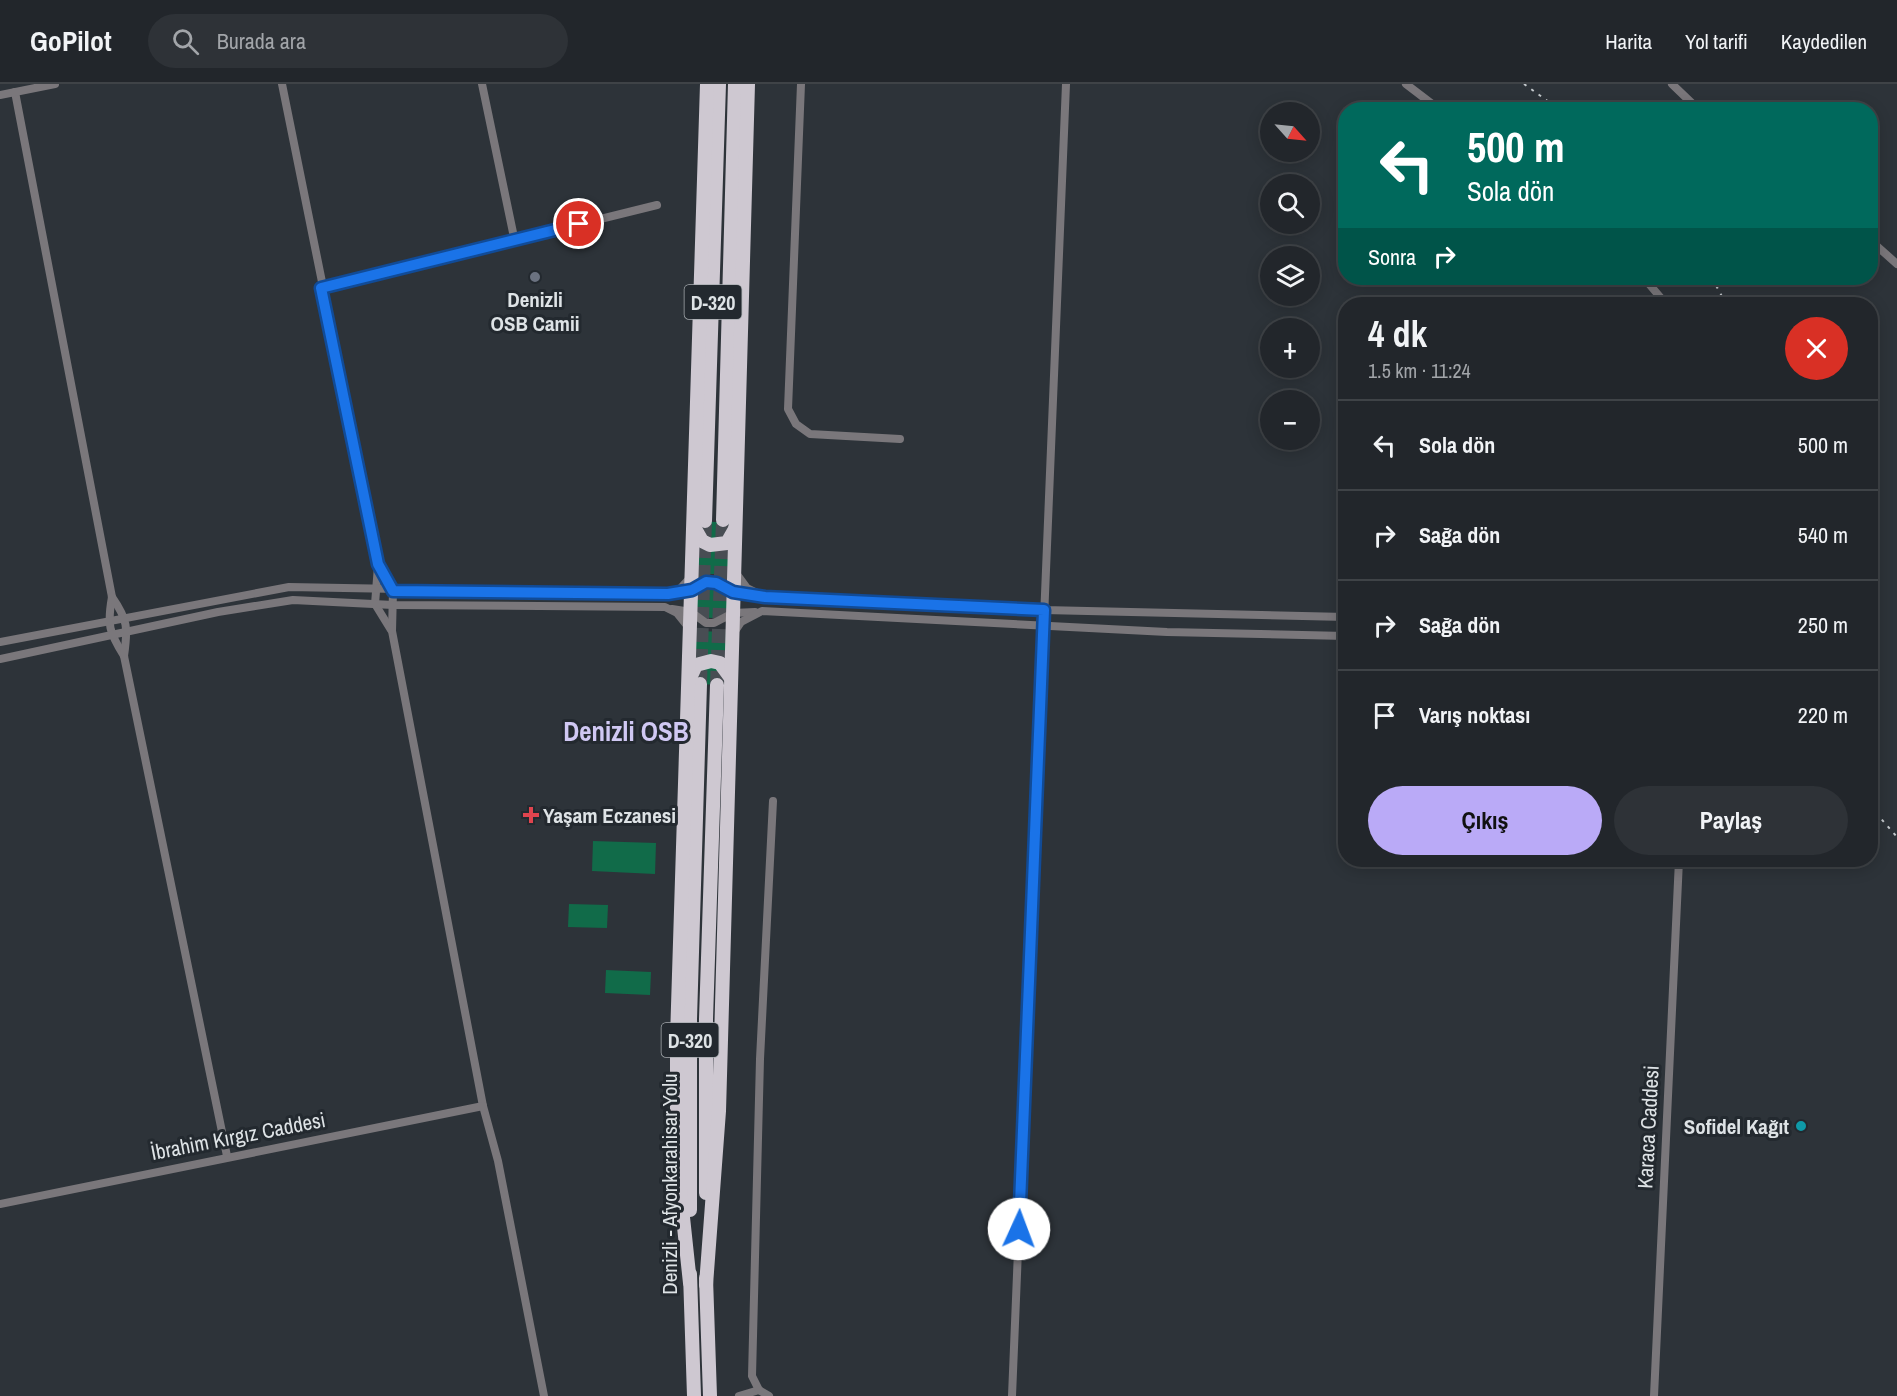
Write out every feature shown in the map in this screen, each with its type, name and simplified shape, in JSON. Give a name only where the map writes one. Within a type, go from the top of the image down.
[{"type":"highway","points":[[691,612],[693,574],[700,524],[707,84]]},
{"type":"highway","name":"D-320","points":[[700,524],[719,84]]},
{"type":"highway","name":"D-320","points":[[723,520],[735,84]]},
{"type":"highway","points":[[706,1285],[718,1133],[748,84]]},
{"type":"highway","points":[[700,524],[702,541],[718,545],[727,543],[736,527]]},
{"type":"highway","name":"Denizli - Afyonkarahisar Yolu","points":[[691,612],[694,683],[690,1282],[694,1396]]},
{"type":"highway","points":[[694,683],[696,665],[711,661],[720,663],[727,669],[731,680]]},
{"type":"highway","name":"D-320","points":[[710,1396],[706,1285],[706,1019],[717,685]]},
{"type":"street","points":[[0,95],[55,84]]},
{"type":"street","points":[[282,84],[378,564],[393,591],[392,631],[483,1106],[498,1161],[544,1396]]},
{"type":"street","points":[[482,84],[515,242]]},
{"type":"street","points":[[801,84],[787,387],[789,409],[796,424],[810,434],[900,439]]},
{"type":"street","points":[[1012,1396],[1066,84]]},
{"type":"street","points":[[1406,84],[1430,102]]},
{"type":"street","points":[[1672,84],[1691,102]]},
{"type":"street","points":[[15,92],[111,597],[108,620],[111,636],[124,656],[227,1156]]},
{"type":"street","points":[[321,288],[515,242],[657,205]]},
{"type":"street","points":[[1878,247],[1897,264]]},
{"type":"street","points":[[1650,285],[1660,297]]},
{"type":"street","points":[[378,564],[375,604],[392,631]]},
{"type":"street","points":[[735,569],[747,588],[765,597]]},
{"type":"street","points":[[668,594],[679,590],[693,574]]},
{"type":"street","points":[[0,642],[125,616],[289,587],[393,591],[668,594],[692,590],[706,582],[716,583],[733,592],[765,597],[1044,610],[1338,617]]},
{"type":"street","points":[[111,597],[125,616],[128,633],[124,656]]},
{"type":"street","points":[[0,659],[293,600],[393,605],[665,607],[691,612],[706,623],[714,623],[733,613],[762,611],[1042,627],[1338,636]]},
{"type":"street","points":[[665,607],[677,613],[690,629]]},
{"type":"street","points":[[733,635],[741,622],[762,611]]},
{"type":"street","points":[[769,1396],[759,1390],[752,1376],[760,1059],[773,801]]},
{"type":"street","name":"Karaca Caddesi","points":[[1654,1396],[1679,867]]},
{"type":"street","name":"İbrahim Kırgız Caddesi","points":[[0,1204],[227,1156],[483,1106]]},
{"type":"street","points":[[739,1396],[759,1390]]},
{"type":"green space","points":[[699,521],[731,523],[732,529],[718,541],[702,534]]},
{"type":"green space","points":[[731,545],[730,574],[698,574],[698,546]]},
{"type":"green space","points":[[712,586],[723,591],[728,602],[723,613],[712,618],[701,613],[696,602],[701,591]]},
{"type":"green space","points":[[695,631],[728,632],[727,663],[694,662]]},
{"type":"green space","points":[[702,668],[719,668],[725,685],[694,684]]},
{"type":"green space","points":[[593,841],[656,843],[655,874],[592,871]]},
{"type":"green space","points":[[569,904],[608,905],[607,928],[568,927]]},
{"type":"green space","points":[[606,970],[651,972],[650,995],[605,993]]},
{"type":"tunnel","points":[[717,685],[723,520]]},
{"type":"tunnel","points":[[700,684],[705,521]]},
{"type":"railway","points":[[1524,84],[1549,102]]},
{"type":"railway","points":[[1716,285],[1722,297]]},
{"type":"railway","points":[[1878,815],[1897,837]]},
{"type":"place","name":"Denizli OSB Camii","points":[[535,277]]},
{"type":"place","name":"Yaşam Eczanesi","points":[[531,815]]},
{"type":"place","name":"Sofidel Kağıt","points":[[1801,1126]]},
{"type":"district","name":"Denizli OSB","points":[[626,731]]},
{"type":"route","points":[[579,224],[515,242],[321,288],[378,564],[393,591],[668,594],[692,590],[706,582],[723,585],[733,592],[765,597],[1044,610],[1019,1229]]}]
